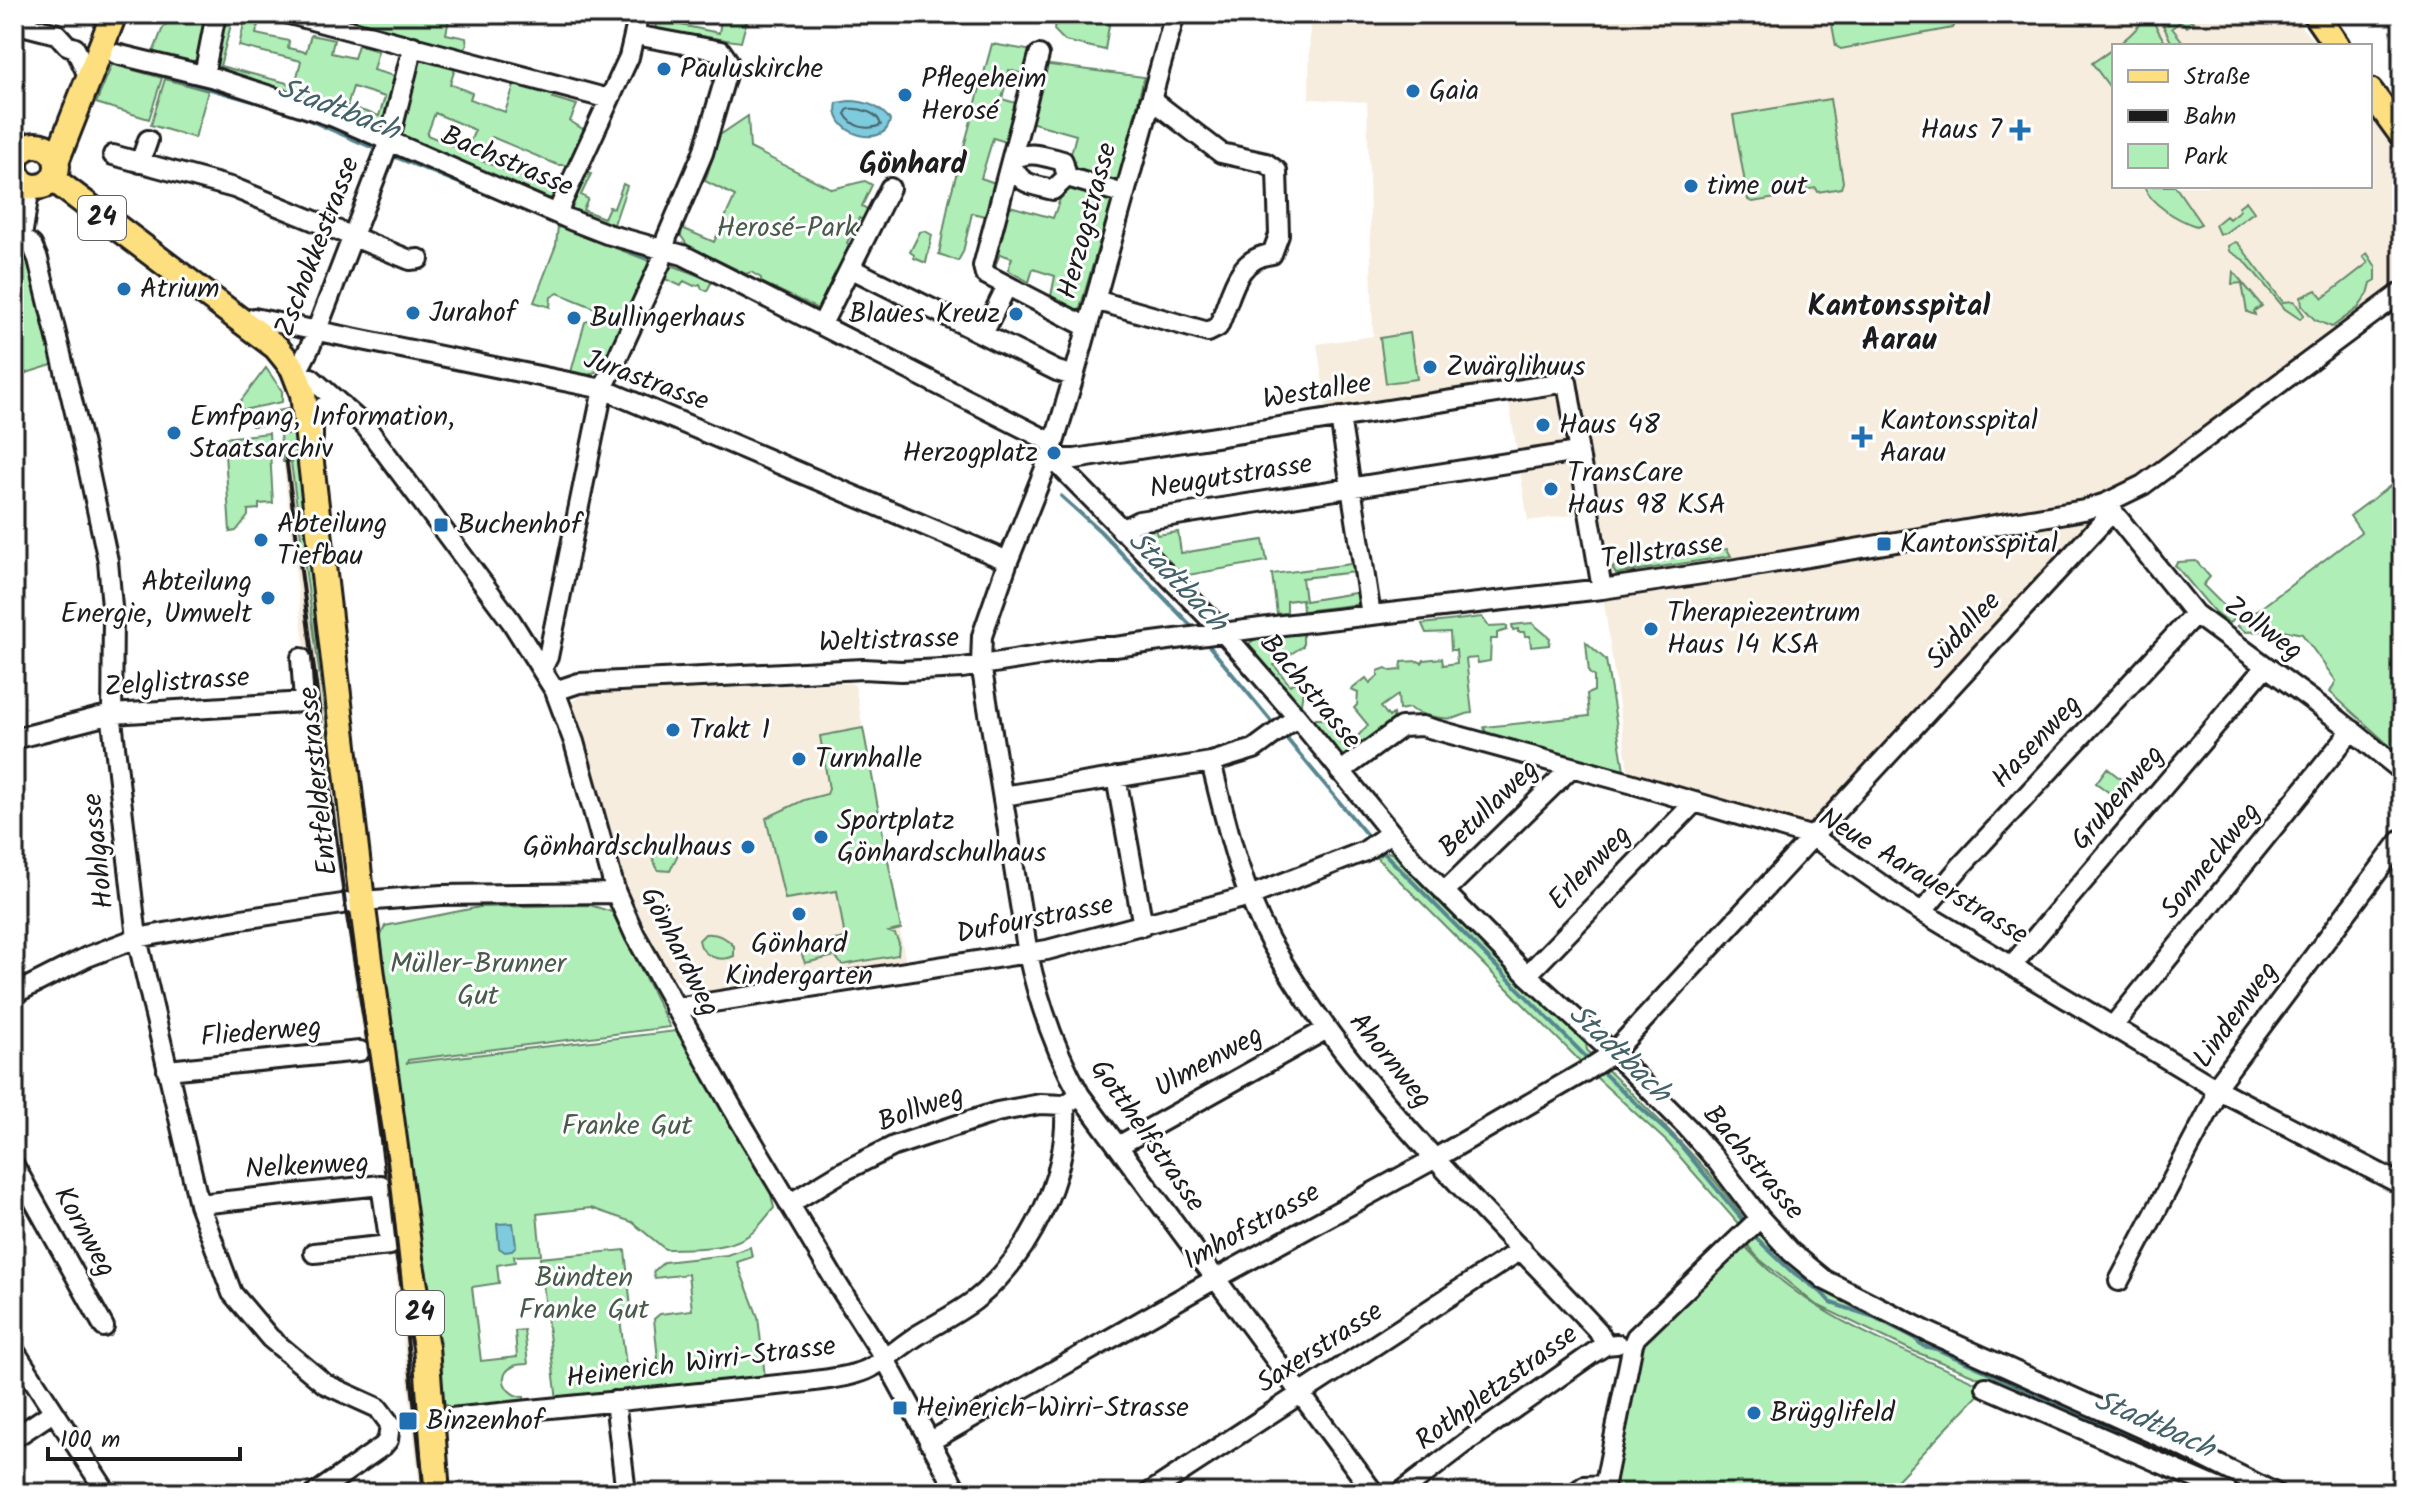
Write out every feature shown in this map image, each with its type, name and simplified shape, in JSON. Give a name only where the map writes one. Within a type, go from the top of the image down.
[{"type":"main road","points":[[75,108],[53,130],[22,150],[16,173],[46,175],[89,78],[114,14]]},
{"type":"main road","points":[[2315,14],[2336,44]]},
{"type":"main road","points":[[2372,94],[2402,135]]},
{"type":"main road","name":"Entfelderstrasse","points":[[22,150],[45,146],[46,175],[276,347],[296,374],[305,401],[362,901],[410,1259],[426,1347],[437,1493]]},
{"type":"street","points":[[204,75],[216,14]]},
{"type":"street","points":[[289,14],[609,99]]},
{"type":"street","points":[[557,213],[629,57],[639,14]]},
{"type":"street","name":"Herzogstrasse","points":[[1051,450],[1175,14]]},
{"type":"street","points":[[14,23],[57,34],[67,45],[75,48],[89,78]]},
{"type":"street","points":[[542,669],[548,657],[603,389],[661,262],[703,153],[728,61],[721,51],[635,35]]},
{"type":"street","name":"Zschokkestrasse","points":[[296,374],[317,330],[386,150],[413,46]]},
{"type":"street","name":"Bachstrasse","points":[[116,54],[204,75],[334,117],[386,150],[607,234],[664,248],[1030,430],[1051,450]]},
{"type":"street","points":[[1039,55],[983,266],[985,274],[1087,327]]},
{"type":"street","points":[[1095,300],[1208,332],[1218,327],[1245,264],[1258,255],[1272,254],[1279,235],[1277,171],[1266,163],[1221,153],[1150,101]]},
{"type":"street","points":[[140,163],[148,140]]},
{"type":"street","points":[[1011,161],[1020,154],[1032,153],[1063,161],[1067,177]]},
{"type":"street","points":[[113,155],[234,188],[352,238],[410,260],[419,259]]},
{"type":"street","points":[[1011,161],[1015,175],[1024,182],[1053,190],[1067,177]]},
{"type":"street","name":"Hohlgasse","points":[[46,175],[18,238],[32,245],[38,259],[105,548],[113,618],[112,714],[137,938],[199,1204],[232,1293],[270,1338],[325,1384],[378,1408],[386,1415],[390,1433],[383,1446],[316,1493]]},
{"type":"street","points":[[1067,177],[1124,194]]},
{"type":"street","points":[[822,324],[890,188]]},
{"type":"street","points":[[850,268],[1057,371],[1074,376]]},
{"type":"street","points":[[983,334],[1007,286]]},
{"type":"street","name":"Südallee","points":[[1608,1057],[1813,837],[2109,508],[2402,292]]},
{"type":"street","name":"Jurastrasse","points":[[248,324],[254,318],[603,389],[1008,561]]},
{"type":"street","name":"Gönhardweg","points":[[296,374],[311,378],[367,428],[511,621],[542,669],[555,691],[574,742],[616,893],[635,935],[789,1204],[885,1359],[958,1493]]},
{"type":"street","name":"Westallee","points":[[1071,467],[1340,417],[1567,382],[1577,452]]},
{"type":"street","points":[[311,449],[313,421],[323,407],[342,405]]},
{"type":"street","name":"Neugutstrasse","points":[[1340,417],[1371,615]]},
{"type":"street","points":[[1051,450],[1071,467]]},
{"type":"street","name":"Gotthelfstrasse","points":[[1051,450],[982,636],[981,664],[1028,954],[1039,1001],[1072,1100],[1118,1146],[1374,1493]]},
{"type":"street","points":[[1577,452],[1602,589]]},
{"type":"street","name":"Neugutstrasse","points":[[1121,530],[1139,521],[1577,452]]},
{"type":"street","name":"Bachstrasse","points":[[1071,467],[1121,530],[1217,634],[1288,724],[1340,772],[1378,842],[1444,892],[1608,1057],[1716,1160],[1760,1218],[1791,1252],[1825,1280],[1945,1340],[2183,1447],[2275,1493]]},
{"type":"street","name":"Tellstrasse","points":[[1217,634],[1602,589],[2109,508]]},
{"type":"street","name":"Zollweg","points":[[2109,508],[2195,614],[2352,730],[2402,771]]},
{"type":"street","name":"Hasenweg","points":[[1923,911],[1960,867],[2195,614]]},
{"type":"street","name":"Weltistrasse","points":[[555,691],[579,683],[863,669],[949,669],[1096,647],[1217,634]]},
{"type":"street","name":"Zelglistrasse","points":[[14,739],[112,714],[304,702],[301,658]]},
{"type":"street","name":"Grubenweg","points":[[2013,964],[2265,667]]},
{"type":"street","points":[[1003,796],[1211,762],[1254,749],[1288,724]]},
{"type":"street","name":"Neue Aarauerstrasse","points":[[1340,772],[1401,727],[1412,725],[1572,767],[1813,837],[1912,906],[2215,1088],[2402,1185]]},
{"type":"street","name":"Sonneckweg","points":[[2113,1026],[2352,730]]},
{"type":"street","name":"Ahornweg","points":[[1211,762],[1250,896],[1270,940],[1327,1029],[1434,1159],[1598,1331],[1606,1345]]},
{"type":"street","name":"Betullaweg","points":[[1444,892],[1572,767]]},
{"type":"street","points":[[1116,777],[1143,926]]},
{"type":"street","name":"Erlenweg","points":[[1527,975],[1695,802]]},
{"type":"street","name":"Lindenweg","points":[[2119,1281],[2213,1103],[2215,1088],[2402,839]]},
{"type":"street","name":"Dufourstrasse","points":[[675,1008],[1028,954],[1250,896],[1378,842]]},
{"type":"street","points":[[14,994],[87,957],[137,938],[362,901],[442,895],[616,893]]},
{"type":"street","name":"Ulmenweg","points":[[1118,1146],[1327,1029]]},
{"type":"street","name":"Fliederweg","points":[[167,1070],[360,1051]]},
{"type":"street","name":"Imhofstrasse","points":[[929,1442],[1434,1159],[1608,1057]]},
{"type":"street","name":"Heinerich Wirri-Strasse","points":[[431,1420],[835,1378],[870,1369],[898,1347],[976,1300],[1017,1256],[1049,1195],[1059,1165],[1072,1100]]},
{"type":"street","name":"Bollweg","points":[[789,1204],[894,1146],[957,1123],[1028,1106],[1072,1100]]},
{"type":"street","name":"Kornweg","points":[[14,1165],[104,1327]]},
{"type":"street","name":"Nelkenweg","points":[[199,1204],[381,1185],[390,1245],[314,1253]]},
{"type":"street","points":[[1575,1493],[1584,1486],[1604,1489],[1636,1337],[1760,1218]]},
{"type":"street","name":"Saxerstrasse","points":[[1149,1493],[1522,1249]]},
{"type":"street","name":"Rothpletzstrasse","points":[[1400,1493],[1468,1441],[1606,1345],[1633,1344]]},
{"type":"street","points":[[14,1350],[107,1493]]},
{"type":"street","points":[[1986,1387],[2229,1493]]},
{"type":"street","points":[[615,1401],[626,1493]]},
{"type":"street","points":[[14,1438],[53,1412]]},
{"type":"shaded area","name":"Kantonsspital Aarau","points":[[1310,14],[2290,14],[2316,44],[2112,44],[2112,188],[2372,188],[2372,120],[2402,159],[2402,292],[2143,485],[2089,536],[1813,837],[1630,783],[1602,589],[1587,513],[1528,521],[1507,390],[1328,419],[1317,344],[1373,336],[1367,102],[1309,99]]},
{"type":"shaded area","points":[[291,461],[344,857],[337,859],[302,628],[283,462]]},
{"type":"shaded area","name":"Gönhardschulhaus","points":[[855,685],[906,963],[707,991],[686,988],[667,971],[620,875],[572,711],[572,702],[580,696],[609,692]]},
{"type":"shaded area","points":[[359,958],[376,1066],[426,1493],[420,1493],[384,1170],[351,959]]},
{"type":"green space","points":[[172,14],[208,14],[198,60],[187,62],[153,53]]},
{"type":"green space","points":[[224,14],[244,14],[245,17],[259,20],[256,34],[289,41],[288,48],[306,52],[311,35],[334,40],[331,53],[354,58],[358,45],[378,51],[373,70],[394,76],[400,63],[387,124],[377,128],[302,97],[218,71],[215,63]],"holes":[[[232,21],[244,24],[239,46],[301,61],[295,85],[220,66]],[[353,87],[385,97],[379,116],[347,106]]]},
{"type":"green space","points":[[307,14],[450,14],[446,34],[466,38],[467,45],[461,55]]},
{"type":"green space","points":[[722,14],[748,16],[741,42],[655,30],[657,20],[719,33]]},
{"type":"green space","points":[[1056,14],[1110,19],[1105,50],[1065,41],[1054,30]]},
{"type":"green space","points":[[1830,14],[1958,15],[1952,28],[1841,49],[1836,46]]},
{"type":"green space","points":[[2145,14],[2156,14],[2155,25],[2166,44],[2118,44],[2131,34]]},
{"type":"green space","points":[[2165,14],[2183,14],[2183,17],[2194,22],[2187,27],[2181,21],[2172,28],[2184,44],[2172,44],[2162,23]]},
{"type":"green space","points":[[992,44],[1033,51],[1026,75],[1009,70],[1002,99],[1019,104],[1010,143],[993,138],[981,178],[998,184],[989,217],[972,213],[958,261],[939,254],[949,201]]},
{"type":"green space","points":[[2112,49],[2112,90],[2092,63]]},
{"type":"green space","points":[[422,58],[457,63],[450,84],[472,93],[470,99],[505,112],[516,80],[557,89],[553,98],[577,105],[570,121],[586,131],[570,165],[558,165],[492,137],[482,161],[560,192],[558,196],[547,199],[398,136],[417,66]],"holes":[[[435,113],[475,130],[466,151],[427,135]]]},
{"type":"green space","points":[[112,64],[162,78],[149,119],[96,103]]},
{"type":"green space","points":[[1042,64],[1144,77],[1118,184],[1074,174],[1071,154],[1076,135],[1030,122]]},
{"type":"green space","points":[[165,79],[208,91],[195,138],[151,125]]},
{"type":"green space","points":[[1830,99],[1843,182],[1841,188],[1818,192],[1816,188],[1776,194],[1776,198],[1748,200],[1733,115]]},
{"type":"green space","name":"Herosé-Park","points":[[748,116],[750,148],[832,189],[865,181],[872,185],[862,206],[872,212],[867,222],[859,218],[847,243],[854,248],[822,311],[761,282],[761,278],[751,272],[746,274],[688,246],[681,236],[682,228],[714,242],[735,196],[705,181],[720,135]]},
{"type":"green space","points":[[586,173],[591,174],[581,195],[588,199],[583,210],[604,218],[609,207],[614,208],[623,184],[627,186],[613,227],[572,209]]},
{"type":"green space","points":[[1071,185],[1113,197],[1078,315],[1050,301],[1055,276],[1033,269],[1029,282],[1008,270],[1012,258],[1000,254],[995,266],[988,263],[1006,205],[1053,218],[1060,199]]},
{"type":"green space","points":[[2145,188],[2176,188],[2201,224],[2196,226],[2173,215]]},
{"type":"green space","points":[[2246,201],[2254,212],[2219,234],[2215,225],[2226,216],[2229,219]]},
{"type":"green space","points":[[558,226],[652,262],[605,367],[589,375],[571,372],[585,322],[595,319],[595,308],[558,293],[551,297],[550,307],[534,302],[556,245]]},
{"type":"green space","points":[[920,232],[932,235],[926,263],[914,258],[910,252]]},
{"type":"green space","points":[[2235,242],[2283,302],[2294,301],[2304,315],[2300,319],[2285,309],[2245,261],[2229,251],[2228,246]]},
{"type":"green space","points":[[2367,253],[2376,267],[2376,280],[2371,283],[2368,294],[2358,308],[2332,327],[2315,320],[2302,306],[2301,297],[2316,290],[2323,298],[2368,263],[2363,256]]},
{"type":"green space","points":[[29,257],[55,364],[14,377],[14,262]]},
{"type":"green space","points":[[674,266],[712,281],[707,291],[700,284],[694,286],[684,281],[681,286],[663,278]]},
{"type":"green space","points":[[2233,271],[2262,306],[2254,311],[2255,315],[2247,312],[2242,283],[2232,284]]},
{"type":"green space","points":[[1410,333],[1417,379],[1386,383],[1380,338]]},
{"type":"green space","points":[[266,368],[282,391],[282,402],[243,410],[239,403]]},
{"type":"green space","points":[[288,409],[290,423],[252,426],[247,417]]},
{"type":"green space","points":[[300,432],[347,857],[344,857],[291,462],[283,462],[280,435]]},
{"type":"green space","points":[[269,433],[273,503],[259,504],[259,509],[248,510],[248,516],[236,531],[230,532],[224,438]]},
{"type":"green space","points":[[2402,477],[2402,757],[2330,692],[2336,681],[2302,634],[2283,630],[2246,632],[2237,626],[2361,532],[2350,516]]},
{"type":"green space","points":[[1154,525],[1157,535],[1178,532],[1181,553],[1263,540],[1267,561],[1177,577],[1139,534],[1139,530]]},
{"type":"green space","points":[[1727,549],[1731,556],[1616,574],[1612,567]]},
{"type":"green space","points":[[2196,561],[2210,577],[2203,585],[2236,618],[2229,623],[2217,615],[2175,565]]},
{"type":"green space","points":[[1359,563],[1356,572],[1302,578],[1305,601],[1361,592],[1361,604],[1303,611],[1302,599],[1287,601],[1287,613],[1277,614],[1272,574]]},
{"type":"green space","points":[[1482,617],[1489,627],[1507,626],[1507,630],[1497,633],[1497,639],[1491,639],[1490,661],[1478,663],[1477,658],[1466,659],[1472,713],[1449,718],[1430,716],[1409,708],[1399,710],[1398,695],[1381,707],[1389,717],[1393,714],[1394,720],[1388,724],[1390,730],[1344,760],[1339,758],[1306,714],[1314,719],[1330,719],[1342,734],[1337,738],[1346,749],[1368,725],[1354,708],[1358,693],[1351,690],[1366,678],[1370,683],[1378,676],[1378,671],[1386,668],[1401,670],[1402,662],[1422,663],[1424,660],[1442,658],[1443,665],[1457,663],[1456,650],[1451,650],[1450,632],[1426,633],[1422,624]]},
{"type":"green space","points":[[1532,623],[1550,638],[1549,645],[1531,647],[1530,636],[1518,632],[1518,629],[1513,630],[1512,625]]},
{"type":"green space","points":[[1303,634],[1303,646],[1274,665],[1290,685],[1296,681],[1303,690],[1300,710],[1249,651],[1249,644],[1256,638]]},
{"type":"green space","points":[[1586,642],[1606,660],[1625,776],[1487,736],[1484,727],[1589,716],[1587,694],[1594,691],[1594,676],[1589,673]]},
{"type":"green space","points":[[863,728],[901,929],[889,932],[895,934],[899,943],[898,955],[842,965],[835,956],[805,963],[799,947],[845,938],[837,891],[785,899],[766,818],[804,800],[827,794],[829,789],[820,736]]},
{"type":"green space","points":[[2107,768],[2132,788],[2122,802],[2096,783]]},
{"type":"green space","points":[[667,842],[680,850],[670,871],[658,870],[652,857]]},
{"type":"green space","points":[[1388,852],[1394,854],[1586,1044],[1587,1050],[1691,1153],[1747,1223],[1741,1227],[1667,1142],[1598,1079],[1376,857]]},
{"type":"green space","points":[[590,905],[612,912],[670,1027],[408,1060],[407,1063],[676,1031],[770,1190],[774,1208],[744,1238],[733,1243],[687,1249],[665,1249],[632,1222],[591,1208],[537,1214],[541,1255],[514,1256],[515,1262],[497,1265],[499,1283],[472,1287],[481,1361],[517,1357],[515,1331],[524,1330],[528,1364],[508,1370],[504,1380],[508,1390],[524,1397],[525,1405],[453,1410],[441,1400],[393,1061],[380,938],[385,926],[480,907]]},
{"type":"green space","points":[[705,934],[728,940],[734,946],[734,956],[723,959],[707,954],[699,940]]},
{"type":"green space","points":[[1759,1230],[1791,1258],[2036,1390],[2027,1397],[1911,1350],[1815,1304],[1758,1258],[1745,1242]]},
{"type":"green space","points":[[1740,1240],[1792,1289],[1822,1309],[1887,1343],[1986,1387],[1885,1493],[1603,1493],[1633,1344]]},
{"type":"green space","name":"Bündten Franke Gut","points":[[750,1247],[752,1257],[737,1262],[758,1317],[765,1377],[557,1401],[540,1258],[625,1250],[631,1308],[619,1311],[627,1373],[659,1370],[654,1319],[660,1314],[692,1310],[688,1274],[655,1278],[653,1272],[664,1262],[727,1255]]},
{"type":"green space","points":[[2047,1394],[2267,1493],[2239,1493],[2043,1406],[2042,1401]]},
{"type":"water","points":[[837,103],[867,103],[882,111],[890,120],[886,129],[869,136],[849,130],[837,114]]},
{"type":"water","points":[[513,1223],[516,1246],[505,1252],[499,1248],[497,1224]]},
{"type":"waterway","name":"Stadtbach","points":[[147,71],[277,108]]},
{"type":"waterway","name":"Stadtbach","points":[[293,113],[380,151]]},
{"type":"waterway","name":"Stadtbach","points":[[388,154],[542,217]]},
{"type":"waterway","name":"Stadtbach","points":[[611,244],[647,258]]},
{"type":"waterway","name":"Stadtbach","points":[[1061,496],[1100,531],[1196,631]]},
{"type":"waterway","name":"Stadtbach","points":[[1205,641],[1276,727]]},
{"type":"waterway","name":"Stadtbach","points":[[1282,733],[1371,840]]},
{"type":"waterway","name":"Stadtbach","points":[[1380,849],[1591,1062]]},
{"type":"waterway","name":"Stadtbach","points":[[1600,1070],[1677,1141],[1745,1223]]},
{"type":"waterway","name":"Stadtbach","points":[[1752,1234],[1831,1303],[1874,1317],[1913,1337],[1923,1346],[1936,1349],[2208,1470],[2253,1493]]},
{"type":"railway","points":[[286,457],[345,904],[389,1174],[424,1493]]},
{"type":"place","name":"Pauluskirche","points":[[664,69]]},
{"type":"place","name":"Gaia","points":[[1413,91]]},
{"type":"place","name":"Pflegeheim Herosé","points":[[905,95]]},
{"type":"place","name":"Haus 7","points":[[2020,130]]},
{"type":"place","name":"time out","points":[[1691,186]]},
{"type":"place","name":"Atrium","points":[[124,289]]},
{"type":"place","name":"Jurahof","points":[[413,313]]},
{"type":"place","name":"Blaues Kreuz","points":[[1016,314]]},
{"type":"place","name":"Bullingerhaus","points":[[574,318]]},
{"type":"place","name":"Zwärglihuus","points":[[1430,367]]},
{"type":"place","name":"Haus 48","points":[[1543,425]]},
{"type":"place","name":"Emfpang, Information, Staatsarchiv","points":[[174,433]]},
{"type":"place","name":"Kantonsspital Aarau","points":[[1862,437]]},
{"type":"place","name":"Herzogplatz","points":[[1054,453]]},
{"type":"place","name":"TransCare Haus 98 KSA","points":[[1551,489]]},
{"type":"place","name":"Buchenhof","points":[[441,525]]},
{"type":"place","name":"Abteilung Tiefbau","points":[[261,540]]},
{"type":"place","name":"Kantonsspital","points":[[1884,544]]},
{"type":"place","name":"Abteilung Energie, Umwelt","points":[[268,598]]},
{"type":"place","name":"Therapiezentrum Haus 14 KSA","points":[[1651,629]]},
{"type":"place","name":"Trakt 1","points":[[673,730]]},
{"type":"place","name":"Turnhalle","points":[[799,759]]},
{"type":"place","name":"Sportplatz Gönhardschulhaus","points":[[821,837]]},
{"type":"place","name":"Gönhardschulhaus","points":[[748,847]]},
{"type":"place","name":"Gönhard Kindergarten","points":[[799,914]]},
{"type":"place","name":"Heinerich-Wirri-Strasse","points":[[900,1408]]},
{"type":"place","name":"Brügglifeld","points":[[1754,1413]]},
{"type":"place","name":"Binzenhof","points":[[408,1421]]},
{"type":"district","name":"Gönhard","points":[[913,165]]},
{"type":"district","name":"Kantonsspital Aarau","points":[[1899,324]]},
{"type":"park label","name":"Müller-Brunner Gut","points":[[478,980]]},
{"type":"park label","name":"Franke Gut","points":[[627,1126]]}]
